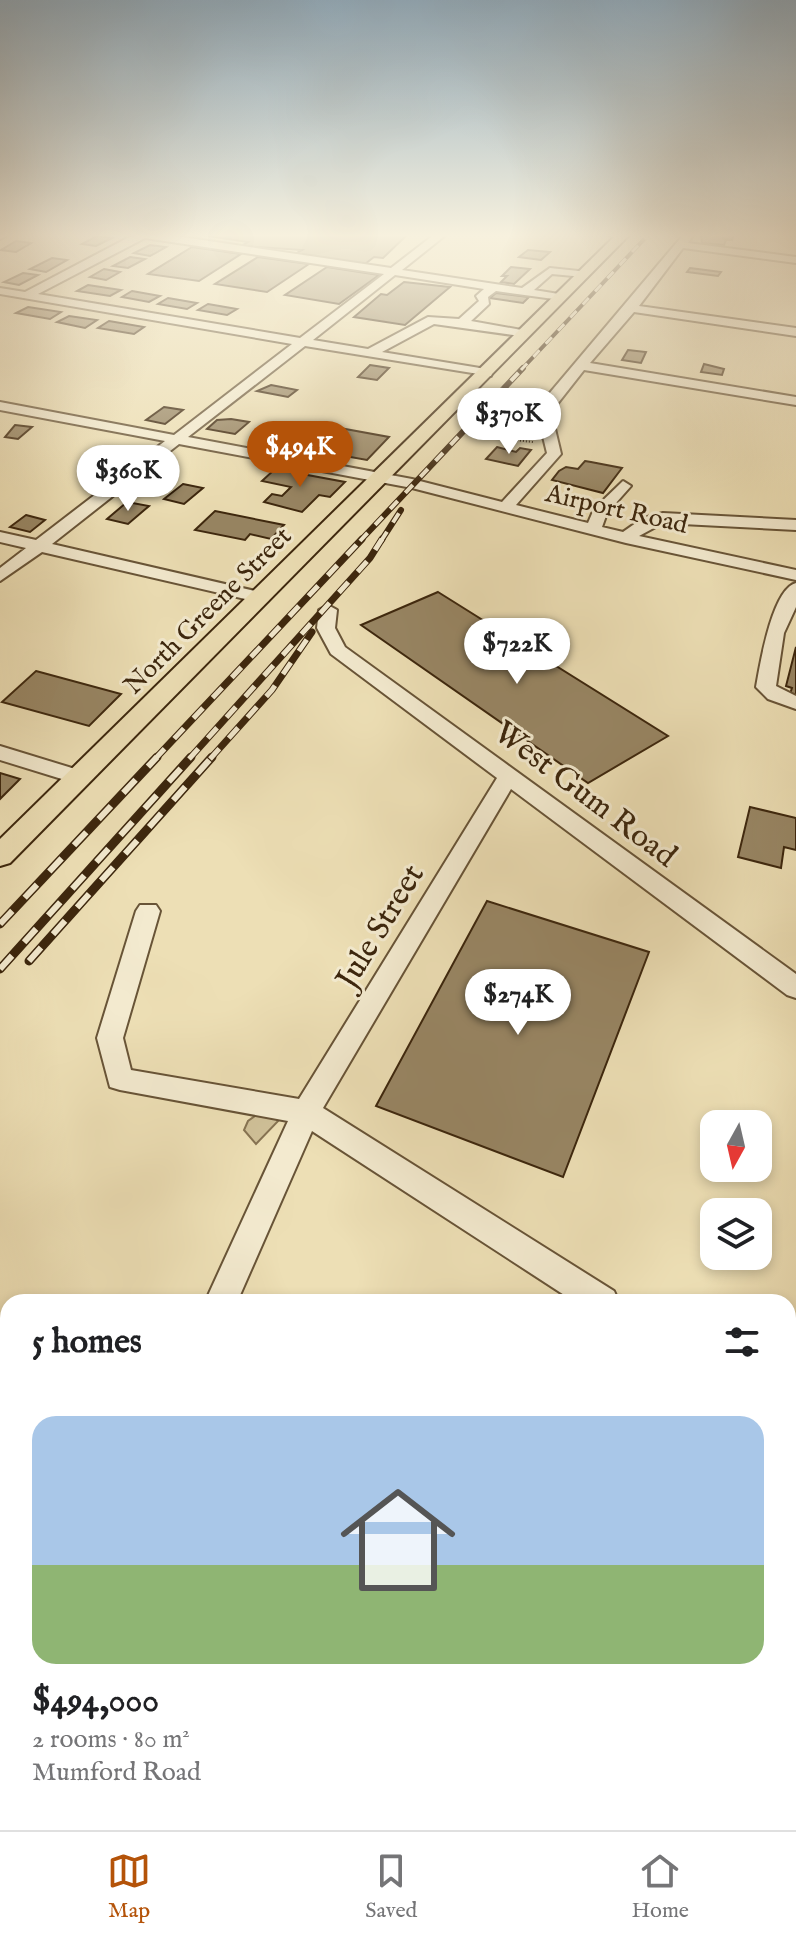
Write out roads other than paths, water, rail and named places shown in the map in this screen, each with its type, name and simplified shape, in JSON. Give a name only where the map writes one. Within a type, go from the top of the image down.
[{"type":"main road","name":"North Greene Street","points":[[0,856],[538,319]]},
{"type":"street","points":[[170,319],[486,373]]},
{"type":"street","points":[[0,576],[331,319]]},
{"type":"street","points":[[369,354],[429,319]]},
{"type":"street","points":[[451,319],[523,334]]},
{"type":"street","points":[[462,323],[466,319]]},
{"type":"street","points":[[504,509],[547,465],[553,451],[546,407],[621,319]]},
{"type":"street","points":[[709,319],[796,332]]},
{"type":"street","points":[[580,365],[794,397]]},
{"type":"street","name":"Airport Road","points":[[0,406],[381,478],[626,538],[796,575]]},
{"type":"street","points":[[593,530],[600,512],[623,486]]},
{"type":"street","points":[[626,538],[649,521],[663,518],[796,525]]},
{"type":"street","points":[[0,537],[258,597]]},
{"type":"street","points":[[796,588],[775,633],[766,687],[775,695],[796,703]]},
{"type":"street","name":"West Gum Road","points":[[328,610],[326,628],[338,650],[796,988]]},
{"type":"street","points":[[0,753],[78,777]]},
{"type":"street","name":"Jule Street","points":[[225,1294],[306,1112],[509,775]]},
{"type":"street","points":[[148,911],[110,1038],[120,1079],[306,1112],[590,1294]]},
{"type":"railway","points":[[521,370],[569,319]]},
{"type":"railway","points":[[360,541],[523,368]]},
{"type":"railway","points":[[381,541],[401,510]]},
{"type":"railway","points":[[155,759],[362,539]]},
{"type":"railway","points":[[189,759],[370,558],[382,539]]},
{"type":"railway","points":[[210,759],[272,690],[312,632]]},
{"type":"railway","points":[[0,924],[157,757]]},
{"type":"railway","points":[[0,969],[191,757]]},
{"type":"railway","points":[[29,961],[212,757]]}]
